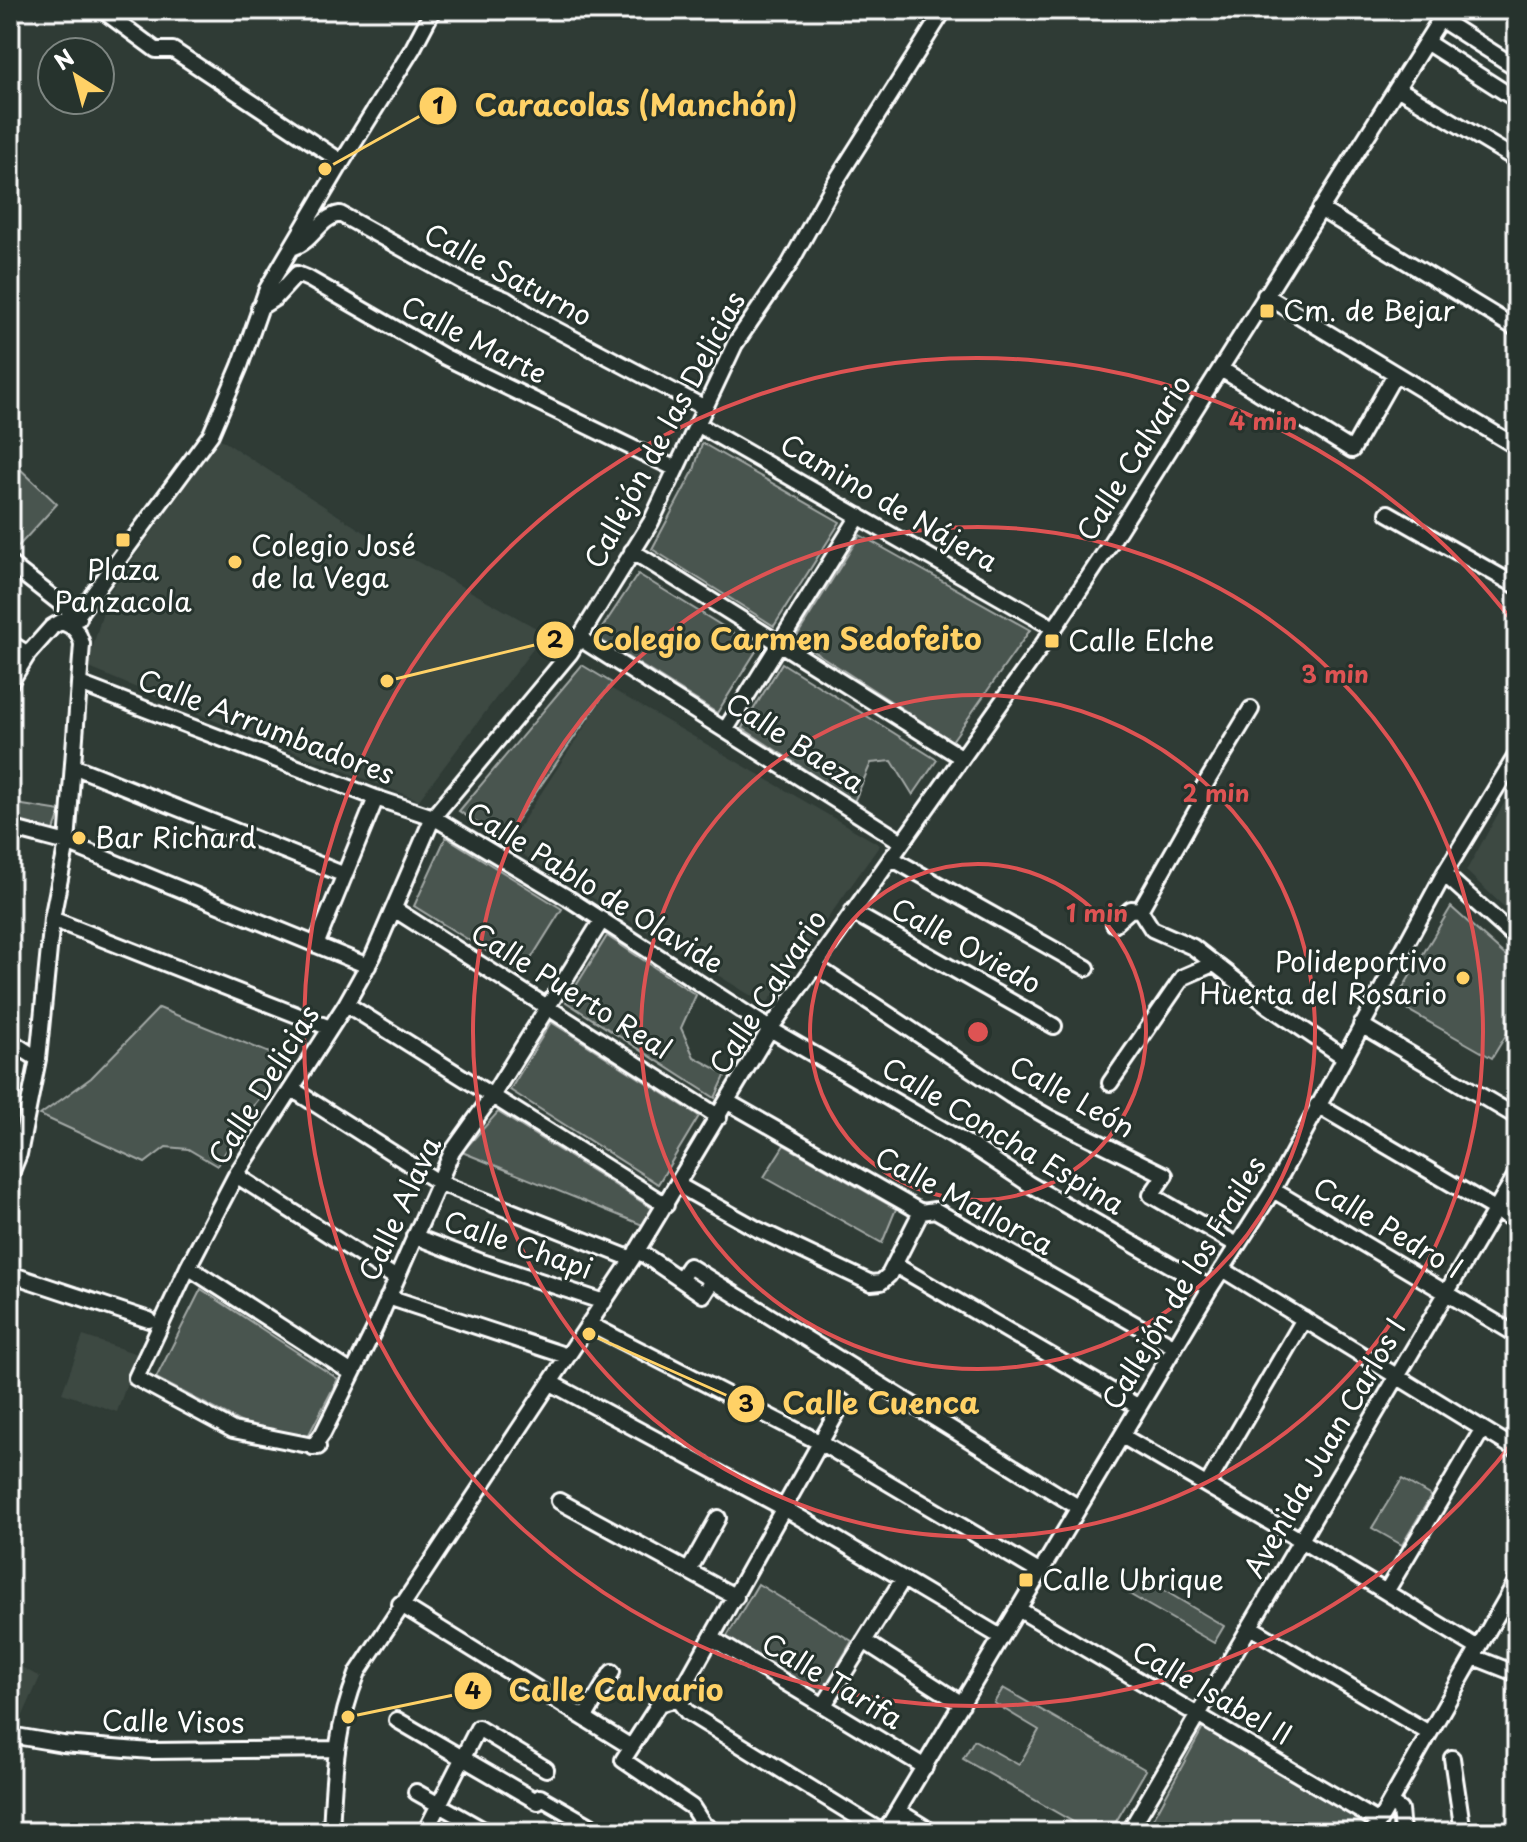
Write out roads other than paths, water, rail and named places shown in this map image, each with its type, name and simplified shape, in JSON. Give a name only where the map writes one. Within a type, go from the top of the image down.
[{"type":"street","points":[[102,10],[156,50],[173,50],[342,162]]},
{"type":"street","points":[[77,616],[211,434],[240,366],[267,289],[433,10]]},
{"type":"street","name":"Callejón de las Delicias","points":[[433,817],[570,653],[651,522],[735,344],[789,265],[834,184],[944,10]]},
{"type":"street","points":[[1443,14],[1517,68]]},
{"type":"street","name":"Calle Calvario","points":[[331,1832],[336,1749],[343,1709],[358,1672],[400,1604],[604,1302],[666,1205],[770,1029],[1054,628],[1221,369],[1443,14]]},
{"type":"street","points":[[1426,42],[1517,100]]},
{"type":"street","points":[[1397,88],[1517,160]]},
{"type":"street","points":[[1320,209],[1517,329]]},
{"type":"street","name":"Calle Saturno","points":[[293,247],[307,240],[326,219],[340,214],[705,408]]},
{"type":"street","name":"Calle Marte","points":[[259,308],[275,298],[297,274],[445,357],[676,469]]},
{"type":"street","points":[[1265,295],[1517,447]]},
{"type":"street","points":[[1221,369],[1352,450],[1395,374]]},
{"type":"street","name":"Camino de Nájera","points":[[697,424],[1054,628]]},
{"type":"street","points":[[1388,513],[1517,586]]},
{"type":"street","points":[[726,729],[859,516]]},
{"type":"street","points":[[632,551],[961,757]]},
{"type":"street","points":[[10,564],[83,620],[67,843],[52,919],[38,1059],[12,1167]]},
{"type":"street","points":[[10,683],[28,654],[57,624],[73,615],[77,616]]},
{"type":"street","points":[[57,624],[69,624],[79,633],[82,644]]},
{"type":"street","name":"Calle Baeza","points":[[579,638],[902,842]]},
{"type":"street","points":[[10,643],[28,654]]},
{"type":"street","name":"Calle Arrumbadores","points":[[80,684],[433,817]]},
{"type":"street","points":[[1140,910],[1202,801],[1203,788],[1251,709]]},
{"type":"street","name":"Callejón de los Frailes","points":[[884,1832],[1210,1288],[1273,1190],[1444,874],[1517,754]]},
{"type":"street","points":[[73,766],[345,875]]},
{"type":"street","points":[[316,945],[376,798]]},
{"type":"street","name":"Calle Delicias","points":[[316,1447],[233,1430],[136,1378],[188,1267],[236,1175],[368,966],[433,817]]},
{"type":"street","name":"Calle Pablo de Olavide","points":[[433,817],[602,920],[770,1029]]},
{"type":"street","points":[[10,828],[67,843],[368,966]]},
{"type":"street","points":[[891,858],[1087,968]]},
{"type":"street","points":[[1444,874],[1517,939]]},
{"type":"street","name":"Calle Puerto Real","points":[[394,909],[719,1117]]},
{"type":"street","points":[[1114,924],[1131,909],[1140,910]]},
{"type":"street","points":[[1140,910],[1152,929],[1193,947],[1344,1057]]},
{"type":"street","name":"Calle Oviedo","points":[[852,912],[1054,1026]]},
{"type":"street","points":[[52,919],[330,1028]]},
{"type":"street","name":"Calle Alava","points":[[316,1447],[388,1297],[452,1152],[492,1096],[602,920]]},
{"type":"street","points":[[1110,1083],[1183,977],[1213,964]]},
{"type":"street","name":"Calle León","points":[[815,966],[1010,1095],[1165,1175],[1151,1195],[1237,1245]]},
{"type":"street","points":[[346,1004],[666,1205]]},
{"type":"street","points":[[1361,1025],[1517,1117]]},
{"type":"street","name":"Calle Concha Espina","points":[[770,1029],[1210,1288]]},
{"type":"street","points":[[10,1041],[38,1059]]},
{"type":"street","points":[[292,1089],[438,1182],[634,1254],[680,1279],[689,1266],[1078,1507]]},
{"type":"street","name":"Calle Mallorca","points":[[728,1102],[921,1212],[935,1210],[1175,1347]]},
{"type":"street","points":[[1317,1105],[1517,1222]]},
{"type":"street","name":"Avenida Juan Carlos I","points":[[1129,1832],[1517,1173]]},
{"type":"street","points":[[236,1175],[396,1278]]},
{"type":"street","points":[[678,1185],[757,1229],[871,1283],[886,1279],[921,1212]]},
{"type":"street","name":"Calle Pedro I","points":[[1273,1190],[1517,1335]]},
{"type":"street","name":"Calle Chapi","points":[[414,1236],[604,1302]]},
{"type":"street","points":[[895,1265],[1139,1407]]},
{"type":"street","points":[[188,1267],[352,1373]]},
{"type":"street","points":[[1222,1269],[1517,1450]]},
{"type":"street","points":[[10,1274],[149,1320]]},
{"type":"street","points":[[388,1297],[567,1356]]},
{"type":"street","points":[[1207,1485],[1304,1319]]},
{"type":"street","points":[[589,1324],[821,1443],[1039,1572]]},
{"type":"street","points":[[551,1383],[784,1508],[1001,1637]]},
{"type":"street","points":[[677,1699],[843,1402]]},
{"type":"street","points":[[1386,1592],[1482,1430]]},
{"type":"street","points":[[1122,1436],[1302,1541],[1476,1652],[1517,1674]]},
{"type":"street","points":[[559,1501],[736,1597]]},
{"type":"street","points":[[689,1570],[718,1518]]},
{"type":"street","points":[[824,1705],[903,1579]]},
{"type":"street","points":[[1376,1827],[1476,1652],[1513,1596],[1517,1580]]},
{"type":"street","points":[[400,1604],[585,1717],[692,1807],[703,1824],[715,1832]]},
{"type":"street","name":"Calle Isabel II","points":[[1018,1609],[1197,1714],[1376,1827]]},
{"type":"street","points":[[1250,1627],[1429,1733]]},
{"type":"street","name":"Calle Tarifa","points":[[713,1639],[925,1767]]},
{"type":"street","points":[[864,1641],[962,1704]]},
{"type":"street","points":[[585,1717],[612,1672]]},
{"type":"street","points":[[627,1754],[659,1704],[677,1699]]},
{"type":"street","points":[[677,1699],[687,1712],[884,1832]]},
{"type":"street","points":[[397,1720],[538,1802],[540,1797],[601,1832]]},
{"type":"street","points":[[428,1831],[478,1728],[546,1769]]},
{"type":"street","name":"Calle Visos","points":[[10,1735],[63,1744],[151,1751],[336,1749]]},
{"type":"street","points":[[1452,1758],[1463,1832]]},
{"type":"street","points":[[416,1792],[487,1832]]},
{"type":"street","points":[[1390,1803],[1400,1810],[1402,1832]]},
{"type":"street","points":[[898,1811],[932,1832]]},
{"type":"place","name":"Caracolas (Manchón)","points":[[325,169]]},
{"type":"place","name":"Cm. de Bejar","points":[[1267,311]]},
{"type":"place","name":"Plaza Panzacola","points":[[123,540]]},
{"type":"place","name":"Colegio José de la Vega","points":[[235,562]]},
{"type":"place","name":"Calle Elche","points":[[1052,641]]},
{"type":"place","name":"Colegio Carmen Sedofeito","points":[[387,681]]},
{"type":"place","name":"Bar Richard","points":[[79,838]]},
{"type":"place","name":"Polideportivo Huerta del Rosario","points":[[1463,978]]},
{"type":"place","name":"Calle Cuenca","points":[[589,1334]]},
{"type":"place","name":"Calle Ubrique","points":[[1026,1580]]},
{"type":"place","name":"Calle Calvario","points":[[348,1717]]}]
